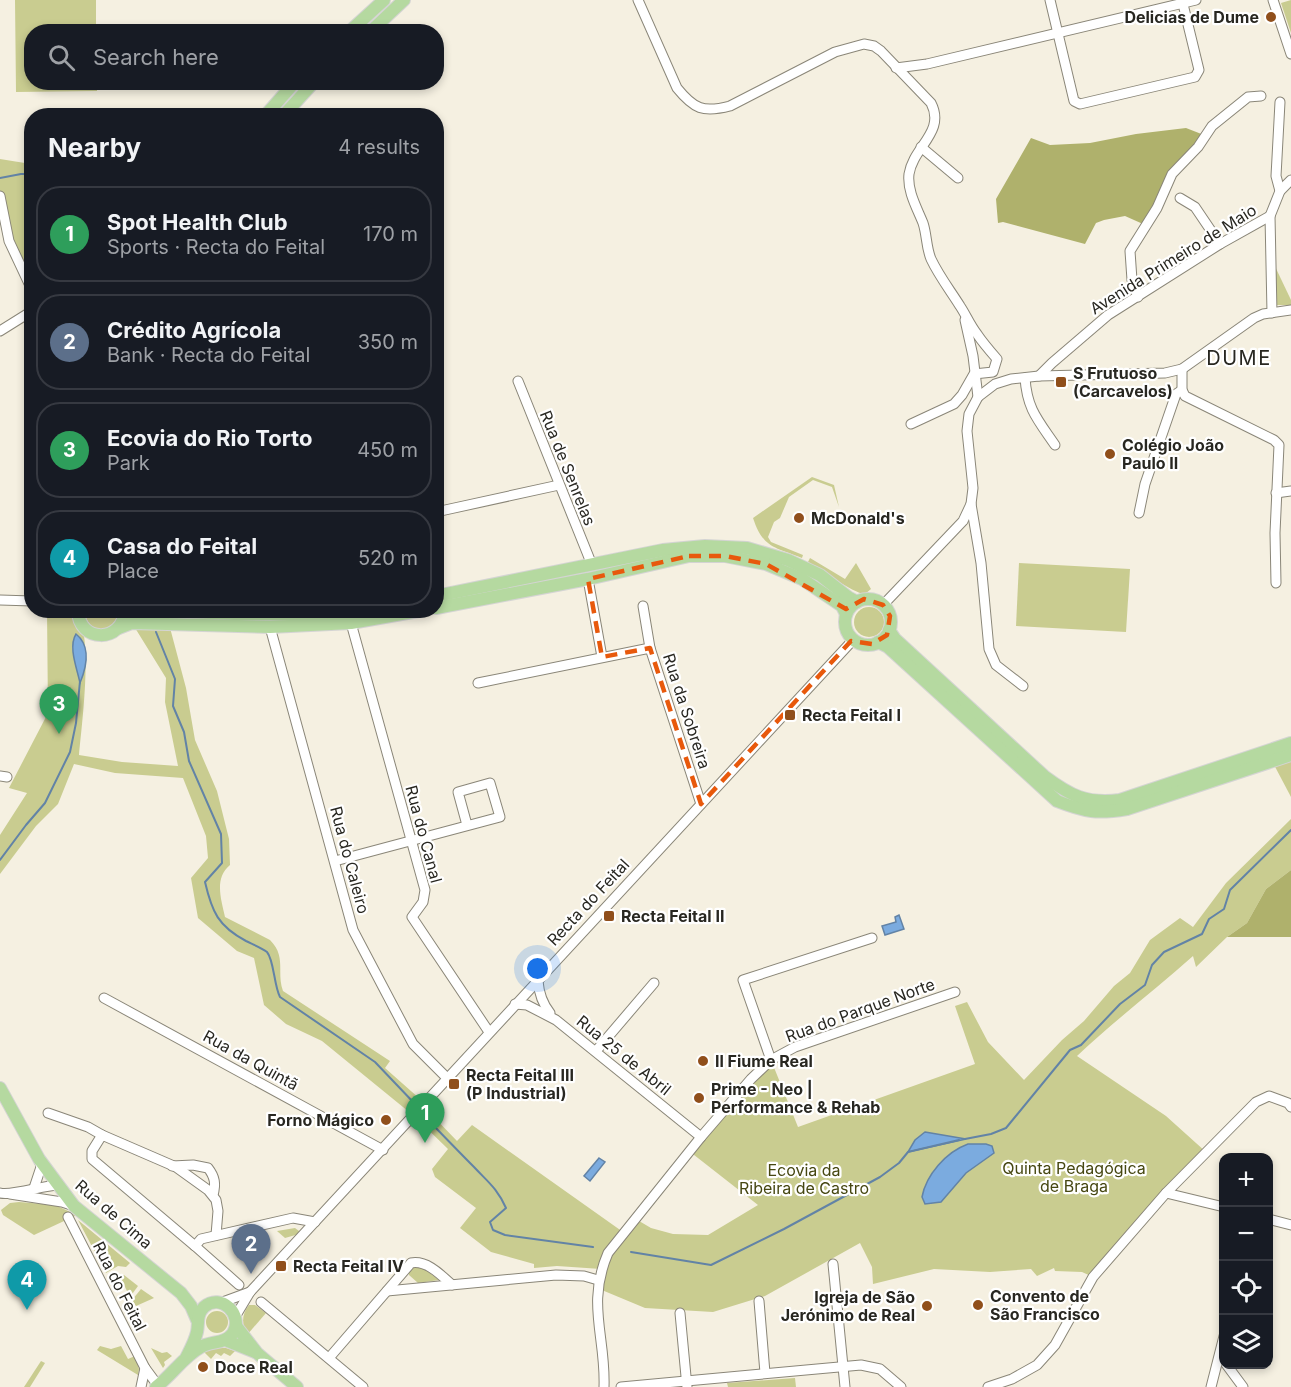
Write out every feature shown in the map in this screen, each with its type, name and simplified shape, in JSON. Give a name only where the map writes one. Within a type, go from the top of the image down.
[{"type":"main road","points":[[358,24],[384,0]]},
{"type":"main road","points":[[378,24],[404,0]]},
{"type":"main road","points":[[272,108],[288,90]]},
{"type":"main road","points":[[290,108],[307,90]]},
{"type":"main road","points":[[444,594],[663,550],[705,546],[747,548],[788,560],[820,575],[857,602]]},
{"type":"main road","points":[[444,606],[588,579],[688,556],[725,556],[766,564],[802,579],[842,606],[846,614],[845,628],[853,640],[865,645],[878,642],[889,630]]},
{"type":"main road","points":[[846,614],[857,602],[871,599],[883,605],[890,616],[889,630],[895,639],[1044,776],[1066,792],[1082,799],[1101,802],[1120,800],[1291,742]]},
{"type":"main road","points":[[79,618],[82,625],[93,634],[107,635],[132,623],[270,627],[351,623],[379,618]]},
{"type":"main road","points":[[119,628],[124,618]]},
{"type":"main road","points":[[878,642],[888,647],[1057,801],[1079,810],[1102,813],[1127,809],[1291,755]]},
{"type":"main road","name":"Rua de Cima","points":[[0,1088],[71,1212],[181,1293],[217,1303]]},
{"type":"main road","name":"Rua de Cima","points":[[181,1293],[190,1306],[197,1325]]},
{"type":"main road","points":[[217,1303],[231,1308],[236,1322],[257,1353],[297,1387]]},
{"type":"main road","name":"Recta do Feital","points":[[186,1358],[203,1308],[217,1303]]},
{"type":"main road","name":"Recta do Feital","points":[[158,1387],[186,1358],[200,1348],[230,1336],[236,1322]]},
{"type":"main road","points":[[197,1325],[205,1338],[257,1353]]},
{"type":"street","points":[[638,0],[677,88],[698,108],[730,106],[836,52],[864,44],[874,46],[931,103],[935,111],[935,125],[912,163],[909,175],[910,191],[927,236],[931,258],[976,333],[997,359],[993,372],[974,374]]},
{"type":"street","points":[[1050,0],[1074,101],[1080,104],[1195,77],[1199,70],[1183,2]]},
{"type":"street","points":[[896,68],[927,64],[1196,0]]},
{"type":"street","points":[[1273,0],[1291,54]]},
{"type":"street","points":[[910,81],[927,64]]},
{"type":"street","points":[[1138,297],[1132,280],[1130,251],[1157,208],[1172,174],[1198,147],[1212,126],[1248,97],[1261,96]]},
{"type":"street","points":[[1280,102],[1276,155],[1276,176],[1280,191]]},
{"type":"street","points":[[921,147],[958,177]]},
{"type":"street","points":[[1272,313],[1270,216],[1280,191],[1291,180]]},
{"type":"street","points":[[0,196],[9,241],[24,273]]},
{"type":"street","points":[[1180,198],[1195,207],[1220,244]]},
{"type":"street","name":"Avenida Primeiro de Maio","points":[[1039,376],[1093,326],[1220,244],[1270,216]]},
{"type":"street","points":[[0,247],[9,241]]},
{"type":"street","points":[[961,307],[973,356],[978,397]]},
{"type":"street","points":[[1023,686],[996,666],[989,649],[981,563],[971,504],[973,488],[967,431],[969,414],[978,397],[995,384],[1011,379],[1039,376],[1165,373],[1182,369],[1254,318],[1291,310]]},
{"type":"street","points":[[0,331],[24,316]]},
{"type":"street","points":[[1182,369],[1182,390],[1185,396],[1274,440],[1279,445],[1276,493],[1276,583]]},
{"type":"street","points":[[911,424],[954,404],[974,374]]},
{"type":"street","points":[[1025,378],[1026,396],[1031,410],[1055,445]]},
{"type":"street","name":"Rua de Senrelas","points":[[518,381],[592,565]]},
{"type":"street","points":[[1139,513],[1145,484],[1176,394],[1182,390]]},
{"type":"street","points":[[444,510],[559,485]]},
{"type":"street","points":[[1276,493],[1291,491]]},
{"type":"street","points":[[883,605],[963,521],[971,504]]},
{"type":"street","points":[[588,579],[602,657]]},
{"type":"street","points":[[0,600],[24,601]]},
{"type":"street","points":[[643,606],[650,648]]},
{"type":"street","name":"Rua do Canal","points":[[351,623],[425,890],[423,902],[412,917],[489,1032]]},
{"type":"street","name":"Rua do Caleiro","points":[[270,627],[353,930],[413,1044],[448,1079]]},
{"type":"street","name":"Recta do Feital","points":[[236,1322],[250,1292],[853,640]]},
{"type":"street","name":"Rua da Sobreira","points":[[478,683],[650,648],[701,804]]},
{"type":"street","points":[[335,861],[500,817],[490,783],[458,792],[467,825]]},
{"type":"street","points":[[771,1060],[743,980],[872,938]]},
{"type":"street","name":"Rua 25 de Abril","points":[[538,981],[538,993],[543,1004],[556,1020]]},
{"type":"street","points":[[596,1051],[654,983]]},
{"type":"street","name":"Rua do Parque Norte","points":[[604,1387],[597,1291],[598,1280],[608,1253],[701,1137],[751,1079],[771,1060],[816,1038],[955,992]]},
{"type":"street","name":"Rua da Quintã","points":[[104,998],[383,1150]]},
{"type":"street","name":"Rua 25 de Abril","points":[[515,1004],[527,1005],[556,1020],[701,1137]]},
{"type":"street","points":[[988,1387],[1012,1379],[1037,1365],[1055,1345],[1094,1277],[1166,1192],[1256,1102],[1269,1096],[1288,1103],[1291,1107]]},
{"type":"street","points":[[48,1113],[88,1127],[172,1166],[213,1195]]},
{"type":"street","points":[[102,1135],[92,1151],[92,1159],[238,1285]]},
{"type":"street","points":[[34,1188],[41,1167],[39,1159]]},
{"type":"street","points":[[172,1166],[193,1165],[208,1168],[214,1176],[213,1195],[218,1211],[216,1235]]},
{"type":"street","points":[[5,1194],[57,1185]]},
{"type":"street","points":[[1166,1192],[1219,1206]]},
{"type":"street","points":[[5,1194],[62,1202],[71,1212]]},
{"type":"street","name":"Rua do Feital","points":[[71,1212],[145,1368],[158,1387]]},
{"type":"street","points":[[195,1246],[201,1239],[293,1218],[315,1222]]},
{"type":"street","points":[[1273,1220],[1291,1225]]},
{"type":"street","points":[[329,1358],[411,1263],[426,1264],[452,1285]]},
{"type":"street","points":[[833,1264],[845,1387]]},
{"type":"street","points":[[403,1272],[409,1282],[416,1287]]},
{"type":"street","points":[[387,1291],[556,1275],[584,1276],[598,1280]]},
{"type":"street","name":"Recta do Feital","points":[[217,1303],[250,1292]]},
{"type":"street","points":[[759,1301],[765,1373]]},
{"type":"street","points":[[261,1302],[363,1387]]},
{"type":"street","points":[[680,1313],[687,1384]]},
{"type":"street","points":[[621,1387],[687,1384],[765,1373],[871,1365],[889,1374],[901,1387]]},
{"type":"street","points":[[141,1387],[145,1368]]},
{"type":"street","points":[[1210,1387],[1219,1368]]},
{"type":"street","points":[[1230,1369],[1243,1387]]},
{"type":"highlighted area","points":[[689,556],[725,556],[766,564],[846,609],[864,599],[883,605],[890,616],[887,635],[872,644],[851,641],[701,804],[650,648],[602,657],[588,579]]},
{"type":"green space","points":[[15,0],[96,0],[96,24],[24,24],[24,90],[97,91],[16,92]]},
{"type":"green space","points":[[1291,0],[1291,33],[1281,3]]},
{"type":"green space","points":[[1186,128],[1204,135],[1177,166],[1143,224],[1125,216],[1104,220],[1096,223],[1085,244],[1003,222],[998,223],[996,199],[1031,138],[1050,145],[1090,143]]},
{"type":"green space","points":[[0,159],[24,163],[24,274],[9,241],[0,196]]},
{"type":"green space","points":[[1271,258],[1291,300],[1291,305],[1272,305]]},
{"type":"green space","points":[[812,477],[834,485],[839,507],[832,487],[813,480],[789,497],[768,537],[771,542],[803,555],[802,558],[766,541],[753,518]]},
{"type":"green space","points":[[810,558],[845,579],[856,563],[871,589],[865,594],[853,590],[808,562]]},
{"type":"green space","points":[[1019,563],[1130,569],[1126,632],[1016,626]]},
{"type":"green space","points":[[869,607],[880,611],[884,622],[880,633],[869,637],[858,633],[854,622],[858,611]]},
{"type":"green space","name":"Ecovia da Ribeira de Castro","points":[[47,618],[78,618],[81,622],[86,658],[79,755],[122,762],[178,766],[165,702],[166,678],[132,623],[169,624],[186,688],[195,740],[217,791],[229,839],[230,865],[220,882],[225,917],[270,940],[280,959],[283,991],[390,1061],[385,1068],[420,1099],[457,1141],[472,1125],[623,1232],[634,1218],[651,1228],[673,1234],[708,1235],[758,1205],[689,1151],[771,1060],[798,1127],[975,1064],[955,1006],[967,1002],[988,1042],[1024,1080],[1062,1040],[1084,1021],[1114,986],[1130,973],[1150,940],[1180,918],[1193,927],[1226,883],[1291,819],[1291,870],[1266,889],[1247,923],[1227,937],[1196,967],[1193,956],[1077,1056],[1166,1116],[1206,1152],[1093,1277],[1082,1272],[1055,1271],[1054,1268],[1037,1276],[1031,1269],[990,1272],[934,1269],[873,1284],[872,1267],[860,1243],[765,1296],[713,1312],[645,1308],[597,1288],[601,1269],[557,1266],[534,1268],[534,1264],[491,1252],[460,1228],[476,1208],[435,1177],[432,1169],[448,1149],[414,1116],[322,1041],[286,1024],[264,1005],[254,958],[237,951],[198,918],[191,878],[208,858],[206,836],[183,778],[115,773],[74,764],[58,804],[36,826],[0,874],[0,835],[27,793],[9,788],[48,713]]},
{"type":"green space","points":[[116,618],[107,628],[101,629],[90,625],[87,619]]},
{"type":"green space","points":[[1291,755],[1291,797],[1272,761]]},
{"type":"green space","points":[[1291,870],[1291,937],[1227,937],[1247,923],[1266,889]]},
{"type":"green space","points":[[10,1203],[55,1205],[77,1215],[34,1235],[3,1215],[1,1210]]},
{"type":"green space","points":[[78,1220],[130,1263],[126,1267],[118,1266],[106,1273]]},
{"type":"green space","points":[[295,1228],[299,1234],[285,1238],[277,1231]]},
{"type":"green space","points":[[413,1267],[422,1267],[439,1280],[418,1283],[409,1275]]},
{"type":"green space","points":[[119,1275],[124,1275],[138,1286],[130,1297]]},
{"type":"green space","points":[[141,1289],[154,1298],[136,1306],[132,1300]]},
{"type":"green space","points":[[249,1305],[255,1305],[266,1313],[247,1335],[243,1320]]},
{"type":"green space","points":[[213,1311],[221,1311],[228,1318],[228,1326],[221,1333],[213,1333],[206,1326],[206,1318]]},
{"type":"green space","points":[[100,1346],[111,1349],[121,1346],[128,1359],[135,1356],[139,1369],[138,1375],[97,1350]]},
{"type":"green space","points":[[151,1348],[162,1353],[167,1352],[172,1356],[164,1362],[163,1368]]},
{"type":"green space","points":[[216,1348],[235,1351],[230,1356],[224,1353],[221,1356],[216,1353],[211,1359],[203,1351]]},
{"type":"green space","points":[[41,1361],[45,1363],[30,1387],[24,1387]]},
{"type":"green space","points":[[795,1378],[796,1387],[728,1387],[727,1383]]},
{"type":"water","points":[[76,634],[86,650],[80,683],[73,651]]},
{"type":"water","points":[[899,915],[904,929],[885,935],[882,926],[896,922],[895,917]]},
{"type":"water","points":[[925,1132],[966,1139],[908,1152],[915,1140]]},
{"type":"water","points":[[968,1144],[992,1146],[994,1153],[966,1173],[941,1202],[925,1204],[922,1197],[924,1189],[938,1165],[952,1153]]},
{"type":"water","points":[[599,1158],[605,1162],[590,1181],[584,1176]]},
{"type":"waterway","points":[[0,178],[24,174]]},
{"type":"waterway","points":[[156,632],[175,679],[173,706],[184,732],[189,761],[221,834],[222,863],[205,882],[214,910],[229,930],[267,952],[280,997],[375,1062],[415,1104]]},
{"type":"waterway","points":[[0,860],[45,803],[70,752],[76,723],[80,681]]},
{"type":"waterway","points":[[965,1139],[991,1134],[1006,1128],[1070,1050],[1081,1045],[1120,1004],[1145,985],[1152,965],[1164,952],[1202,934],[1209,919],[1224,909],[1230,890],[1291,830]]},
{"type":"waterway","points":[[424,1116],[499,1195],[506,1208],[490,1222],[493,1230],[505,1235],[593,1247]]},
{"type":"waterway","points":[[631,1252],[711,1265],[880,1177],[899,1163],[908,1152],[959,1140]]},
{"type":"place","name":"Delicias de Dume","points":[[1271,17]]},
{"type":"place","name":"S Frutuoso (Carcavelos)","points":[[1061,382]]},
{"type":"place","name":"Colégio João Paulo II","points":[[1110,454]]},
{"type":"place","name":"McDonald's","points":[[799,518]]},
{"type":"place","name":"Recta Feital I","points":[[790,715]]},
{"type":"place","name":"Ecovia do Rio Torto","points":[[59,734]]},
{"type":"place","name":"Recta Feital II","points":[[609,916]]},
{"type":"place","name":"Il Fiume Real","points":[[703,1061]]},
{"type":"place","name":"Recta Feital III (P Industrial)","points":[[454,1084]]},
{"type":"place","name":"Prime - Neo | Performance & Rehab","points":[[699,1098]]},
{"type":"place","name":"Forno Mágico","points":[[386,1120]]},
{"type":"place","name":"Spot Health Club","points":[[425,1143]]},
{"type":"place","name":"Recta Feital IV","points":[[281,1266]]},
{"type":"place","name":"Crédito Agrícola","points":[[251,1274]]},
{"type":"place","name":"Convento de São Francisco","points":[[978,1305]]},
{"type":"place","name":"Igreja de São Jerónimo de Real","points":[[927,1306]]},
{"type":"place","name":"Casa do Feital","points":[[27,1310]]},
{"type":"place","name":"Doce Real","points":[[203,1367]]},
{"type":"district","name":"DUME","points":[[1239,358]]},
{"type":"park label","name":"Quinta Pedagógica de Braga","points":[[1074,1177]]}]
